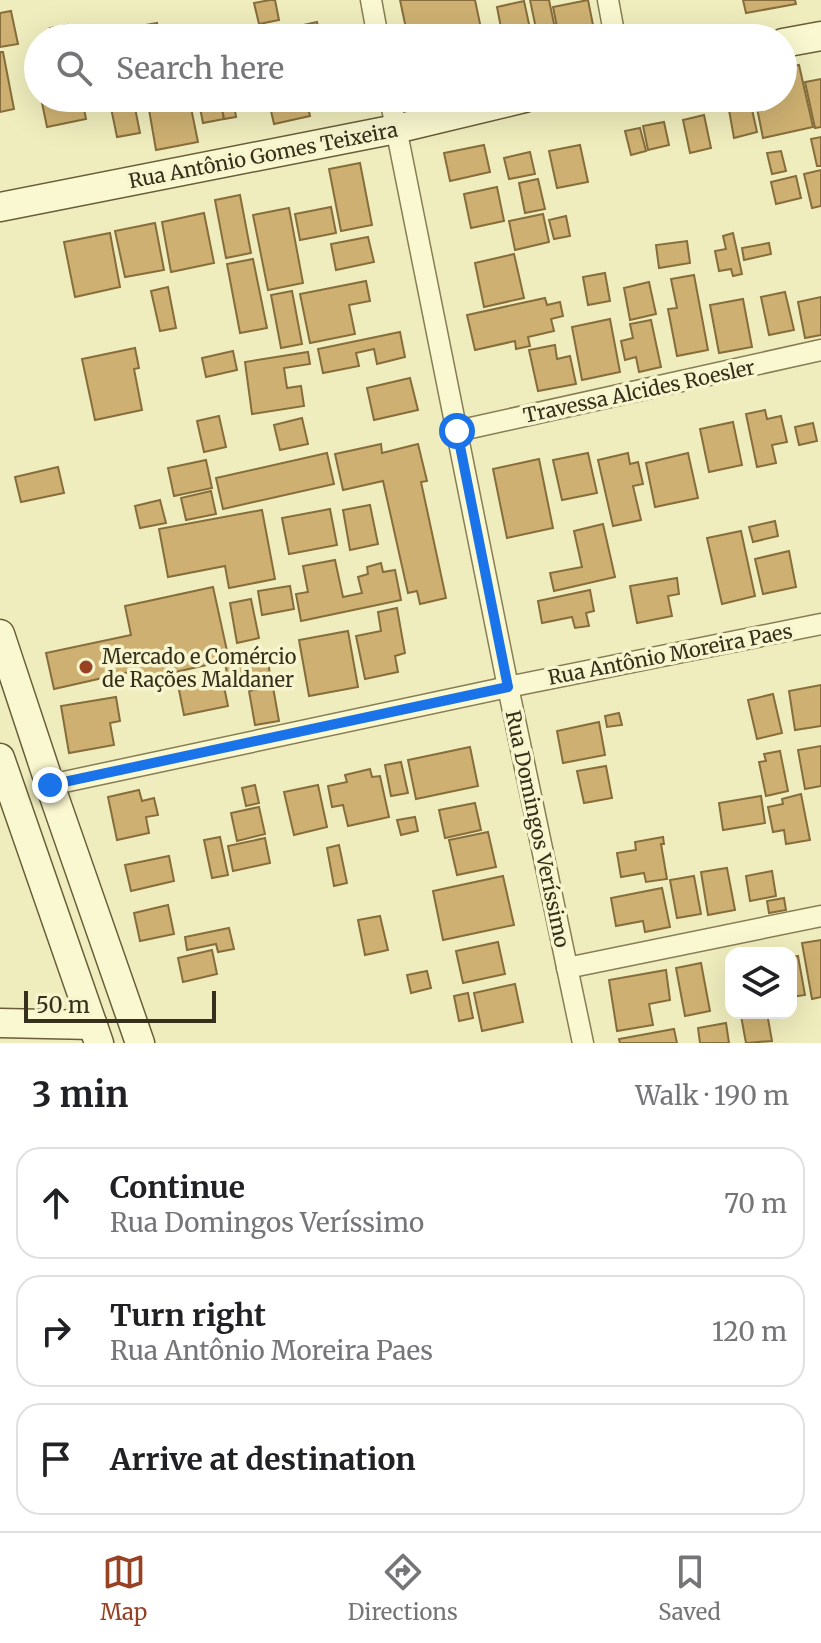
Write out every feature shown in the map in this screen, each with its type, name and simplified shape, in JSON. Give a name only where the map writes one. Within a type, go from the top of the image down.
[{"type":"main road","points":[[797,40],[821,36]]},
{"type":"main road","name":"Rua Antônio Gomes Teixeira","points":[[0,207],[396,129],[467,112]]},
{"type":"main road","points":[[0,634],[140,1043]]},
{"type":"main road","points":[[0,758],[96,1034],[0,1023]]},
{"type":"street","points":[[371,0],[375,24]]},
{"type":"street","points":[[608,0],[612,24]]},
{"type":"street","name":"Rua Domingos Veríssimo","points":[[393,112],[583,1043]]},
{"type":"street","name":"Travessa Alcides Roesler","points":[[457,431],[821,350]]},
{"type":"street","name":"Rua Antônio Moreira Paes","points":[[50,785],[821,624]]},
{"type":"street","points":[[567,968],[821,916]]},
{"type":"building","points":[[275,0],[279,20],[259,24],[254,3]]},
{"type":"building","points":[[400,0],[475,0],[480,24],[405,24]]},
{"type":"building","points":[[530,0],[549,0],[554,24],[535,24]]},
{"type":"building","points":[[588,0],[593,24],[556,24],[553,7]]},
{"type":"building","points":[[743,0],[795,0],[796,4],[746,13]]},
{"type":"building","points":[[524,1],[529,24],[500,24],[497,7]]},
{"type":"building","points":[[11,11],[18,44],[0,47],[0,13]]},
{"type":"building","points":[[0,52],[3,52],[14,109],[0,112]]},
{"type":"building","points":[[797,65],[813,127],[763,138],[758,112],[797,112]]},
{"type":"building","points":[[821,79],[821,127],[815,128],[805,82]]},
{"type":"building","points":[[44,112],[85,112],[86,119],[47,127]]},
{"type":"building","points":[[112,112],[136,112],[140,133],[117,137]]},
{"type":"building","points":[[149,112],[192,112],[198,142],[156,150]]},
{"type":"building","points":[[201,112],[223,112],[224,119],[203,123]]},
{"type":"building","points":[[223,112],[235,112],[236,117],[224,119]]},
{"type":"building","points":[[271,112],[309,112],[310,116],[274,124]]},
{"type":"building","points":[[729,112],[753,112],[757,132],[734,138]]},
{"type":"building","points":[[704,115],[711,148],[690,153],[683,120]]},
{"type":"building","points":[[664,122],[669,145],[648,150],[643,126]]},
{"type":"building","points":[[640,128],[646,151],[631,155],[625,131]]},
{"type":"building","points":[[821,137],[821,166],[817,166],[811,139]]},
{"type":"building","points":[[484,145],[490,172],[450,181],[444,153]]},
{"type":"building","points":[[580,145],[588,182],[557,188],[549,151]]},
{"type":"building","points":[[781,151],[786,171],[772,174],[767,153]]},
{"type":"building","points":[[530,152],[535,174],[509,179],[504,158]]},
{"type":"building","points":[[360,163],[372,225],[341,231],[329,169]]},
{"type":"building","points":[[821,170],[821,206],[812,208],[804,174]]},
{"type":"building","points":[[796,176],[801,198],[776,204],[771,182]]},
{"type":"building","points":[[538,179],[545,209],[525,213],[519,183]]},
{"type":"building","points":[[497,187],[504,221],[471,228],[464,194]]},
{"type":"building","points":[[240,195],[251,253],[226,258],[215,200]]},
{"type":"building","points":[[331,207],[336,233],[300,240],[295,214]]},
{"type":"building","points":[[289,208],[303,283],[268,290],[253,215]]},
{"type":"building","points":[[204,213],[214,263],[171,272],[162,222]]},
{"type":"building","points":[[543,214],[549,242],[515,250],[509,221]]},
{"type":"building","points":[[566,216],[570,236],[554,239],[549,220]]},
{"type":"building","points":[[155,223],[164,270],[125,277],[115,231]]},
{"type":"building","points":[[110,233],[120,287],[75,297],[64,242]]},
{"type":"building","points":[[733,233],[742,274],[733,276],[731,269],[719,271],[715,251],[726,249],[723,236]]},
{"type":"building","points":[[368,237],[374,262],[336,270],[331,244]]},
{"type":"building","points":[[687,241],[690,263],[659,268],[656,245]]},
{"type":"building","points":[[769,243],[771,254],[744,260],[742,248]]},
{"type":"building","points":[[514,254],[524,298],[484,307],[475,263]]},
{"type":"building","points":[[253,259],[267,328],[240,333],[227,264]]},
{"type":"building","points":[[605,273],[610,301],[588,305],[583,277]]},
{"type":"building","points":[[694,275],[708,350],[677,356],[668,309],[677,308],[671,279]]},
{"type":"building","points":[[366,281],[370,301],[349,305],[355,334],[310,343],[300,294]]},
{"type":"building","points":[[649,282],[656,314],[630,320],[624,288]]},
{"type":"building","points":[[168,287],[176,328],[160,331],[151,291]]},
{"type":"building","points":[[292,291],[302,344],[281,348],[271,295]]},
{"type":"building","points":[[785,292],[794,330],[769,335],[761,297]]},
{"type":"building","points":[[821,297],[821,335],[805,338],[798,302]]},
{"type":"building","points":[[545,298],[547,305],[560,302],[563,316],[551,319],[554,331],[528,337],[530,346],[516,349],[515,341],[475,350],[467,315]]},
{"type":"building","points":[[743,299],[752,347],[719,353],[710,305]]},
{"type":"building","points":[[610,319],[620,372],[582,380],[572,327]]},
{"type":"building","points":[[651,320],[661,367],[639,372],[636,357],[625,360],[621,341],[633,338],[630,324]]},
{"type":"building","points":[[400,332],[405,357],[377,364],[374,349],[356,353],[359,366],[323,373],[318,349]]},
{"type":"building","points":[[555,345],[557,359],[570,356],[576,384],[538,391],[529,350]]},
{"type":"building","points":[[135,348],[139,368],[134,369],[142,410],[95,420],[82,359]]},
{"type":"building","points":[[233,351],[237,370],[206,377],[202,358]]},
{"type":"building","points":[[308,352],[310,364],[284,368],[287,388],[301,386],[304,406],[252,414],[245,362]]},
{"type":"building","points":[[410,378],[418,410],[374,420],[367,388]]},
{"type":"building","points":[[765,410],[767,419],[781,416],[787,442],[772,445],[776,463],[757,467],[746,414]]},
{"type":"building","points":[[219,416],[226,447],[204,452],[197,421]]},
{"type":"building","points":[[302,418],[308,444],[280,450],[274,425]]},
{"type":"building","points":[[733,422],[742,465],[709,472],[700,429]]},
{"type":"building","points":[[813,423],[817,441],[799,445],[795,427]]},
{"type":"building","points":[[381,444],[382,453],[418,444],[427,481],[421,482],[446,598],[420,604],[417,591],[408,593],[383,481],[343,490],[335,454]]},
{"type":"building","points":[[327,453],[334,484],[223,509],[216,478]]},
{"type":"building","points":[[588,453],[597,493],[562,500],[553,460]]},
{"type":"building","points":[[628,453],[630,464],[638,462],[643,484],[633,486],[641,520],[613,526],[598,460]]},
{"type":"building","points":[[688,453],[698,498],[655,507],[646,463]]},
{"type":"building","points":[[539,459],[553,528],[507,538],[493,469]]},
{"type":"building","points":[[206,460],[212,488],[174,496],[168,468]]},
{"type":"building","points":[[58,467],[64,493],[21,502],[15,477]]},
{"type":"building","points":[[211,491],[216,514],[186,520],[181,498]]},
{"type":"building","points":[[160,500],[166,523],[140,528],[135,506]]},
{"type":"building","points":[[370,505],[378,544],[350,550],[343,510]]},
{"type":"building","points":[[330,509],[337,545],[289,554],[282,518]]},
{"type":"building","points":[[262,510],[275,579],[229,588],[225,566],[168,577],[159,529]]},
{"type":"building","points":[[775,521],[778,536],[753,542],[749,527]]},
{"type":"building","points":[[603,524],[615,577],[554,591],[550,573],[582,567],[574,531]]},
{"type":"building","points":[[741,531],[755,596],[722,604],[707,538]]},
{"type":"building","points":[[789,551],[796,587],[763,594],[755,559]]},
{"type":"building","points":[[335,560],[343,597],[362,593],[358,577],[368,574],[367,567],[381,563],[383,572],[395,570],[401,600],[301,621],[296,594],[308,592],[303,566]]},
{"type":"building","points":[[677,578],[679,594],[668,596],[672,616],[637,623],[630,586]]},
{"type":"building","points":[[290,586],[294,609],[262,615],[258,591]]},
{"type":"building","points":[[213,587],[229,660],[140,680],[138,670],[54,689],[46,653],[131,635],[125,606]]},
{"type":"building","points":[[590,590],[594,611],[586,613],[589,626],[575,628],[572,617],[542,623],[538,601]]},
{"type":"building","points":[[251,599],[259,638],[237,643],[230,603]]},
{"type":"building","points":[[397,608],[405,653],[395,656],[398,672],[365,679],[356,636],[381,631],[378,612]]},
{"type":"building","points":[[348,631],[358,687],[309,696],[299,640]]},
{"type":"building","points":[[267,655],[271,681],[230,689],[225,663]]},
{"type":"building","points":[[223,682],[228,706],[184,715],[179,690]]},
{"type":"building","points":[[821,685],[821,726],[795,730],[789,691]]},
{"type":"building","points":[[273,687],[279,721],[255,725],[249,691]]},
{"type":"building","points":[[773,694],[782,733],[757,739],[748,700]]},
{"type":"building","points":[[116,697],[120,721],[110,723],[114,745],[69,753],[61,706]]},
{"type":"building","points":[[619,713],[622,725],[607,727],[605,716]]},
{"type":"building","points":[[599,722],[605,755],[563,763],[557,731]]},
{"type":"building","points":[[821,746],[821,786],[805,789],[798,750]]},
{"type":"building","points":[[470,747],[478,786],[416,799],[408,760]]},
{"type":"building","points":[[780,751],[788,791],[766,796],[759,762],[766,761],[764,754]]},
{"type":"building","points":[[401,762],[408,793],[391,796],[385,765]]},
{"type":"building","points":[[606,766],[612,798],[584,803],[577,771]]},
{"type":"building","points":[[370,769],[372,777],[380,776],[389,817],[348,826],[343,805],[332,807],[328,786],[347,782],[345,775]]},
{"type":"building","points":[[255,785],[259,803],[246,806],[242,788]]},
{"type":"building","points":[[318,785],[327,827],[294,835],[284,792]]},
{"type":"building","points":[[139,790],[142,801],[154,798],[158,815],[146,817],[149,833],[117,840],[108,797]]},
{"type":"building","points":[[801,794],[810,840],[786,844],[784,830],[773,832],[768,807],[783,804],[782,799]]},
{"type":"building","points":[[761,796],[765,823],[723,830],[719,803]]},
{"type":"building","points":[[475,803],[481,830],[445,838],[439,810]]},
{"type":"building","points":[[259,807],[265,834],[237,841],[231,813]]},
{"type":"building","points":[[415,817],[418,831],[401,835],[397,820]]},
{"type":"building","points":[[488,832],[496,867],[457,875],[449,840]]},
{"type":"building","points":[[220,837],[228,875],[212,878],[204,840]]},
{"type":"building","points":[[663,837],[664,844],[661,844],[667,879],[646,882],[644,873],[621,877],[617,853],[636,850],[635,842]]},
{"type":"building","points":[[265,838],[270,863],[233,871],[228,846]]},
{"type":"building","points":[[339,845],[347,883],[334,886],[327,848]]},
{"type":"building","points":[[169,856],[174,881],[131,891],[125,865]]},
{"type":"building","points":[[727,868],[735,910],[708,915],[701,872]]},
{"type":"building","points":[[772,871],[776,896],[750,901],[746,876]]},
{"type":"building","points":[[503,876],[514,925],[443,940],[433,891]]},
{"type":"building","points":[[694,876],[701,914],[677,918],[670,880]]},
{"type":"building","points":[[662,888],[670,927],[645,932],[643,921],[616,926],[611,898]]},
{"type":"building","points":[[784,898],[786,910],[769,913],[767,901]]},
{"type":"building","points":[[168,905],[174,934],[140,941],[134,913]]},
{"type":"building","points":[[380,916],[388,950],[365,955],[358,920]]},
{"type":"building","points":[[229,928],[234,949],[218,952],[216,944],[187,950],[185,937]]},
{"type":"building","points":[[821,940],[821,997],[812,999],[802,943]]},
{"type":"building","points":[[498,942],[505,974],[463,983],[456,951]]},
{"type":"building","points":[[212,950],[217,974],[183,982],[178,958]]},
{"type":"building","points":[[797,956],[805,995],[797,996]]},
{"type":"building","points":[[701,963],[710,1011],[685,1016],[676,968]]},
{"type":"building","points":[[666,970],[670,1000],[649,1004],[653,1025],[617,1031],[609,980]]},
{"type":"building","points":[[427,971],[431,988],[411,993],[407,975]]},
{"type":"building","points":[[515,984],[523,1022],[482,1031],[474,993]]},
{"type":"building","points":[[468,993],[473,1018],[459,1021],[454,996]]},
{"type":"building","points":[[742,1019],[768,1019],[772,1041],[746,1043]]},
{"type":"building","points":[[726,1023],[729,1043],[700,1043],[698,1028]]},
{"type":"building","points":[[674,1029],[677,1043],[620,1043],[619,1039]]},
{"type":"place","name":"Mercado e Comércio de Rações Maldaner","points":[[86,667]]},
{"type":"route","points":[[50,785],[508,687],[457,431]]}]
